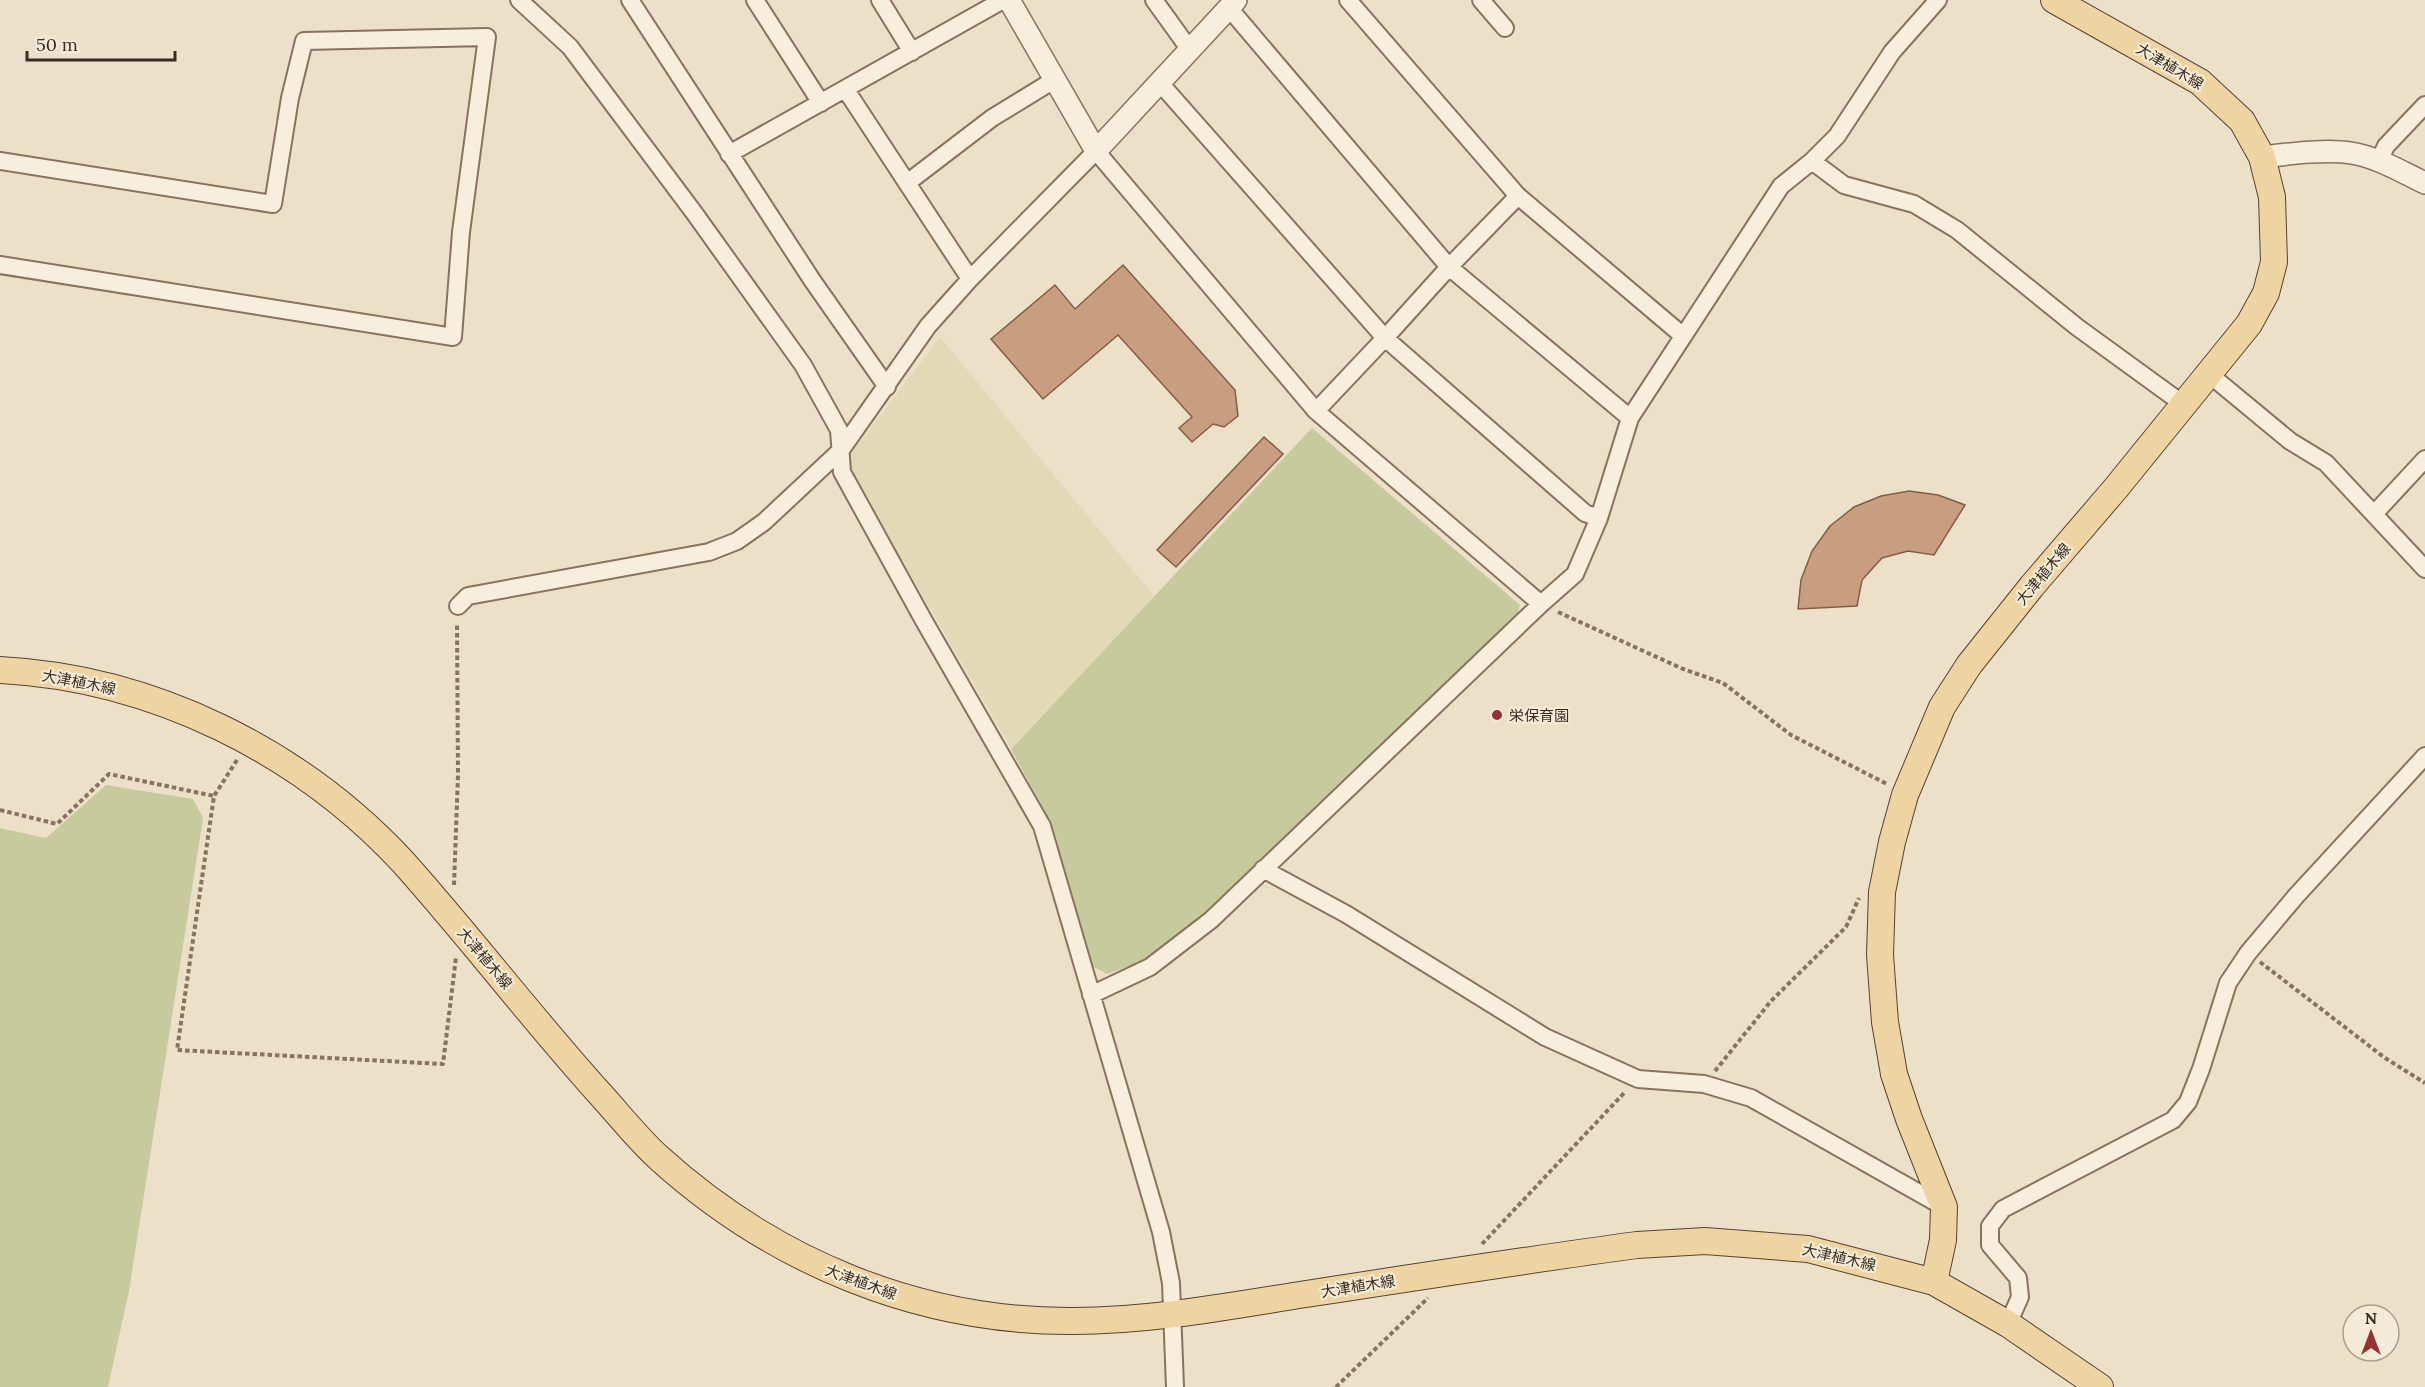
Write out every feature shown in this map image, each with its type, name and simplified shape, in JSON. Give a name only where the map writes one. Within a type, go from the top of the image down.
[{"type":"main road","name":"大津植木線","points":[[1934,1282],[1943,1239],[1944,1207],[1894,1074],[1885,1022],[1880,955],[1882,892],[1892,842],[1905,795],[1942,707],[1968,665],[2249,324],[2266,293],[2274,262],[2272,207],[2262,158],[2242,121],[2200,82],[2080,6],[2054,0]]},
{"type":"main road","name":"大津植木線","points":[[0,670],[51,676],[130,693],[191,715],[248,742],[310,779],[346,806],[379,836],[443,907],[580,1071],[656,1156],[729,1214],[772,1242],[811,1262],[866,1285],[926,1305],[964,1312],[1013,1319],[1076,1321],[1173,1314],[1627,1246],[1705,1242],[1808,1249],[1934,1282],[2008,1324],[2100,1387]]},
{"type":"street","points":[[519,0],[570,47],[756,297],[803,365],[838,430],[842,472],[924,621],[1042,825],[1161,1232],[1171,1283],[1175,1387]]},
{"type":"street","points":[[755,0],[821,104]]},
{"type":"street","points":[[880,0],[912,52]]},
{"type":"street","points":[[729,154],[1003,0]]},
{"type":"street","points":[[1009,0],[1096,151],[1316,411],[1541,604]]},
{"type":"street","points":[[1154,0],[1190,50]]},
{"type":"street","points":[[1348,0],[1518,196],[1682,336]]},
{"type":"street","points":[[1481,0],[1505,28]]},
{"type":"street","points":[[1091,995],[1150,967],[1211,920],[1575,574],[1599,518],[1629,418],[1781,186],[1812,161],[1837,136],[1892,52],[1938,0]]},
{"type":"street","points":[[637,2],[729,154],[887,387]]},
{"type":"street","points":[[459,606],[468,596],[710,552],[737,541],[764,522],[841,450],[928,326],[970,279],[1096,151],[1232,4],[1449,267],[1629,418]]},
{"type":"street","points":[[0,161],[273,204],[290,98],[304,41],[487,37],[461,232],[453,337],[0,265]]},
{"type":"street","points":[[907,183],[992,118],[1054,80]]},
{"type":"street","points":[[1160,83],[1385,338],[1585,513],[1599,518]]},
{"type":"street","points":[[846,90],[970,279]]},
{"type":"street","points":[[2379,161],[2386,146],[2425,105]]},
{"type":"street","points":[[2262,158],[2291,154],[2351,153],[2379,161],[2425,183]]},
{"type":"street","points":[[1812,161],[1844,185],[1914,204],[1957,230],[2076,327],[2182,404]]},
{"type":"street","points":[[1316,411],[1518,196]]},
{"type":"street","points":[[2209,374],[2290,441],[2326,463],[2425,569]]},
{"type":"street","points":[[2374,514],[2425,459]]},
{"type":"street","points":[[2008,1324],[2020,1297],[2018,1278],[1990,1245],[1990,1226],[2003,1209],[2173,1120],[2188,1102],[2201,1069],[2228,983],[2248,952],[2296,896],[2425,756]]},
{"type":"street","points":[[1263,869],[1346,914],[1545,1037],[1638,1079],[1704,1083],[1750,1098],[1944,1207]]},
{"type":"path","points":[[1541,604],[1683,669],[1723,683],[1791,735],[1894,787],[1905,795]]},
{"type":"path","points":[[443,907],[453,890],[454,878],[459,775],[457,618],[459,606]]},
{"type":"path","points":[[248,742],[214,796],[177,1050],[443,1064],[456,957],[472,943]]},
{"type":"path","points":[[0,810],[57,824],[109,774],[214,796]]},
{"type":"path","points":[[1704,1083],[1771,1001],[1845,927],[1863,888]]},
{"type":"path","points":[[2248,952],[2385,1058],[2425,1083]]},
{"type":"path","points":[[1479,1246],[1638,1079]]},
{"type":"path","points":[[1336,1387],[1430,1296]]},
{"type":"shaded area","points":[[940,337],[1154,596],[1011,748],[851,472],[851,454]]},
{"type":"green space","points":[[1312,428],[1520,605],[1517,615],[1203,914],[1146,960],[1107,974],[1090,965],[1051,823],[1011,749]]},
{"type":"green space","points":[[106,785],[193,799],[203,818],[129,1291],[108,1387],[0,1387],[0,828],[46,838]]},
{"type":"building","points":[[1123,265],[1235,390],[1238,416],[1224,427],[1213,424],[1192,442],[1179,428],[1192,417],[1118,335],[1043,399],[991,339],[1055,285],[1075,309]]},
{"type":"building","points":[[1264,437],[1283,454],[1176,567],[1157,550]]},
{"type":"building","points":[[1909,491],[1938,495],[1965,505],[1934,555],[1908,551],[1882,558],[1862,580],[1857,606],[1798,609],[1801,580],[1812,551],[1830,526],[1854,507],[1881,496]]},
{"type":"place","name":"栄保育園","points":[[1497,715]]}]
